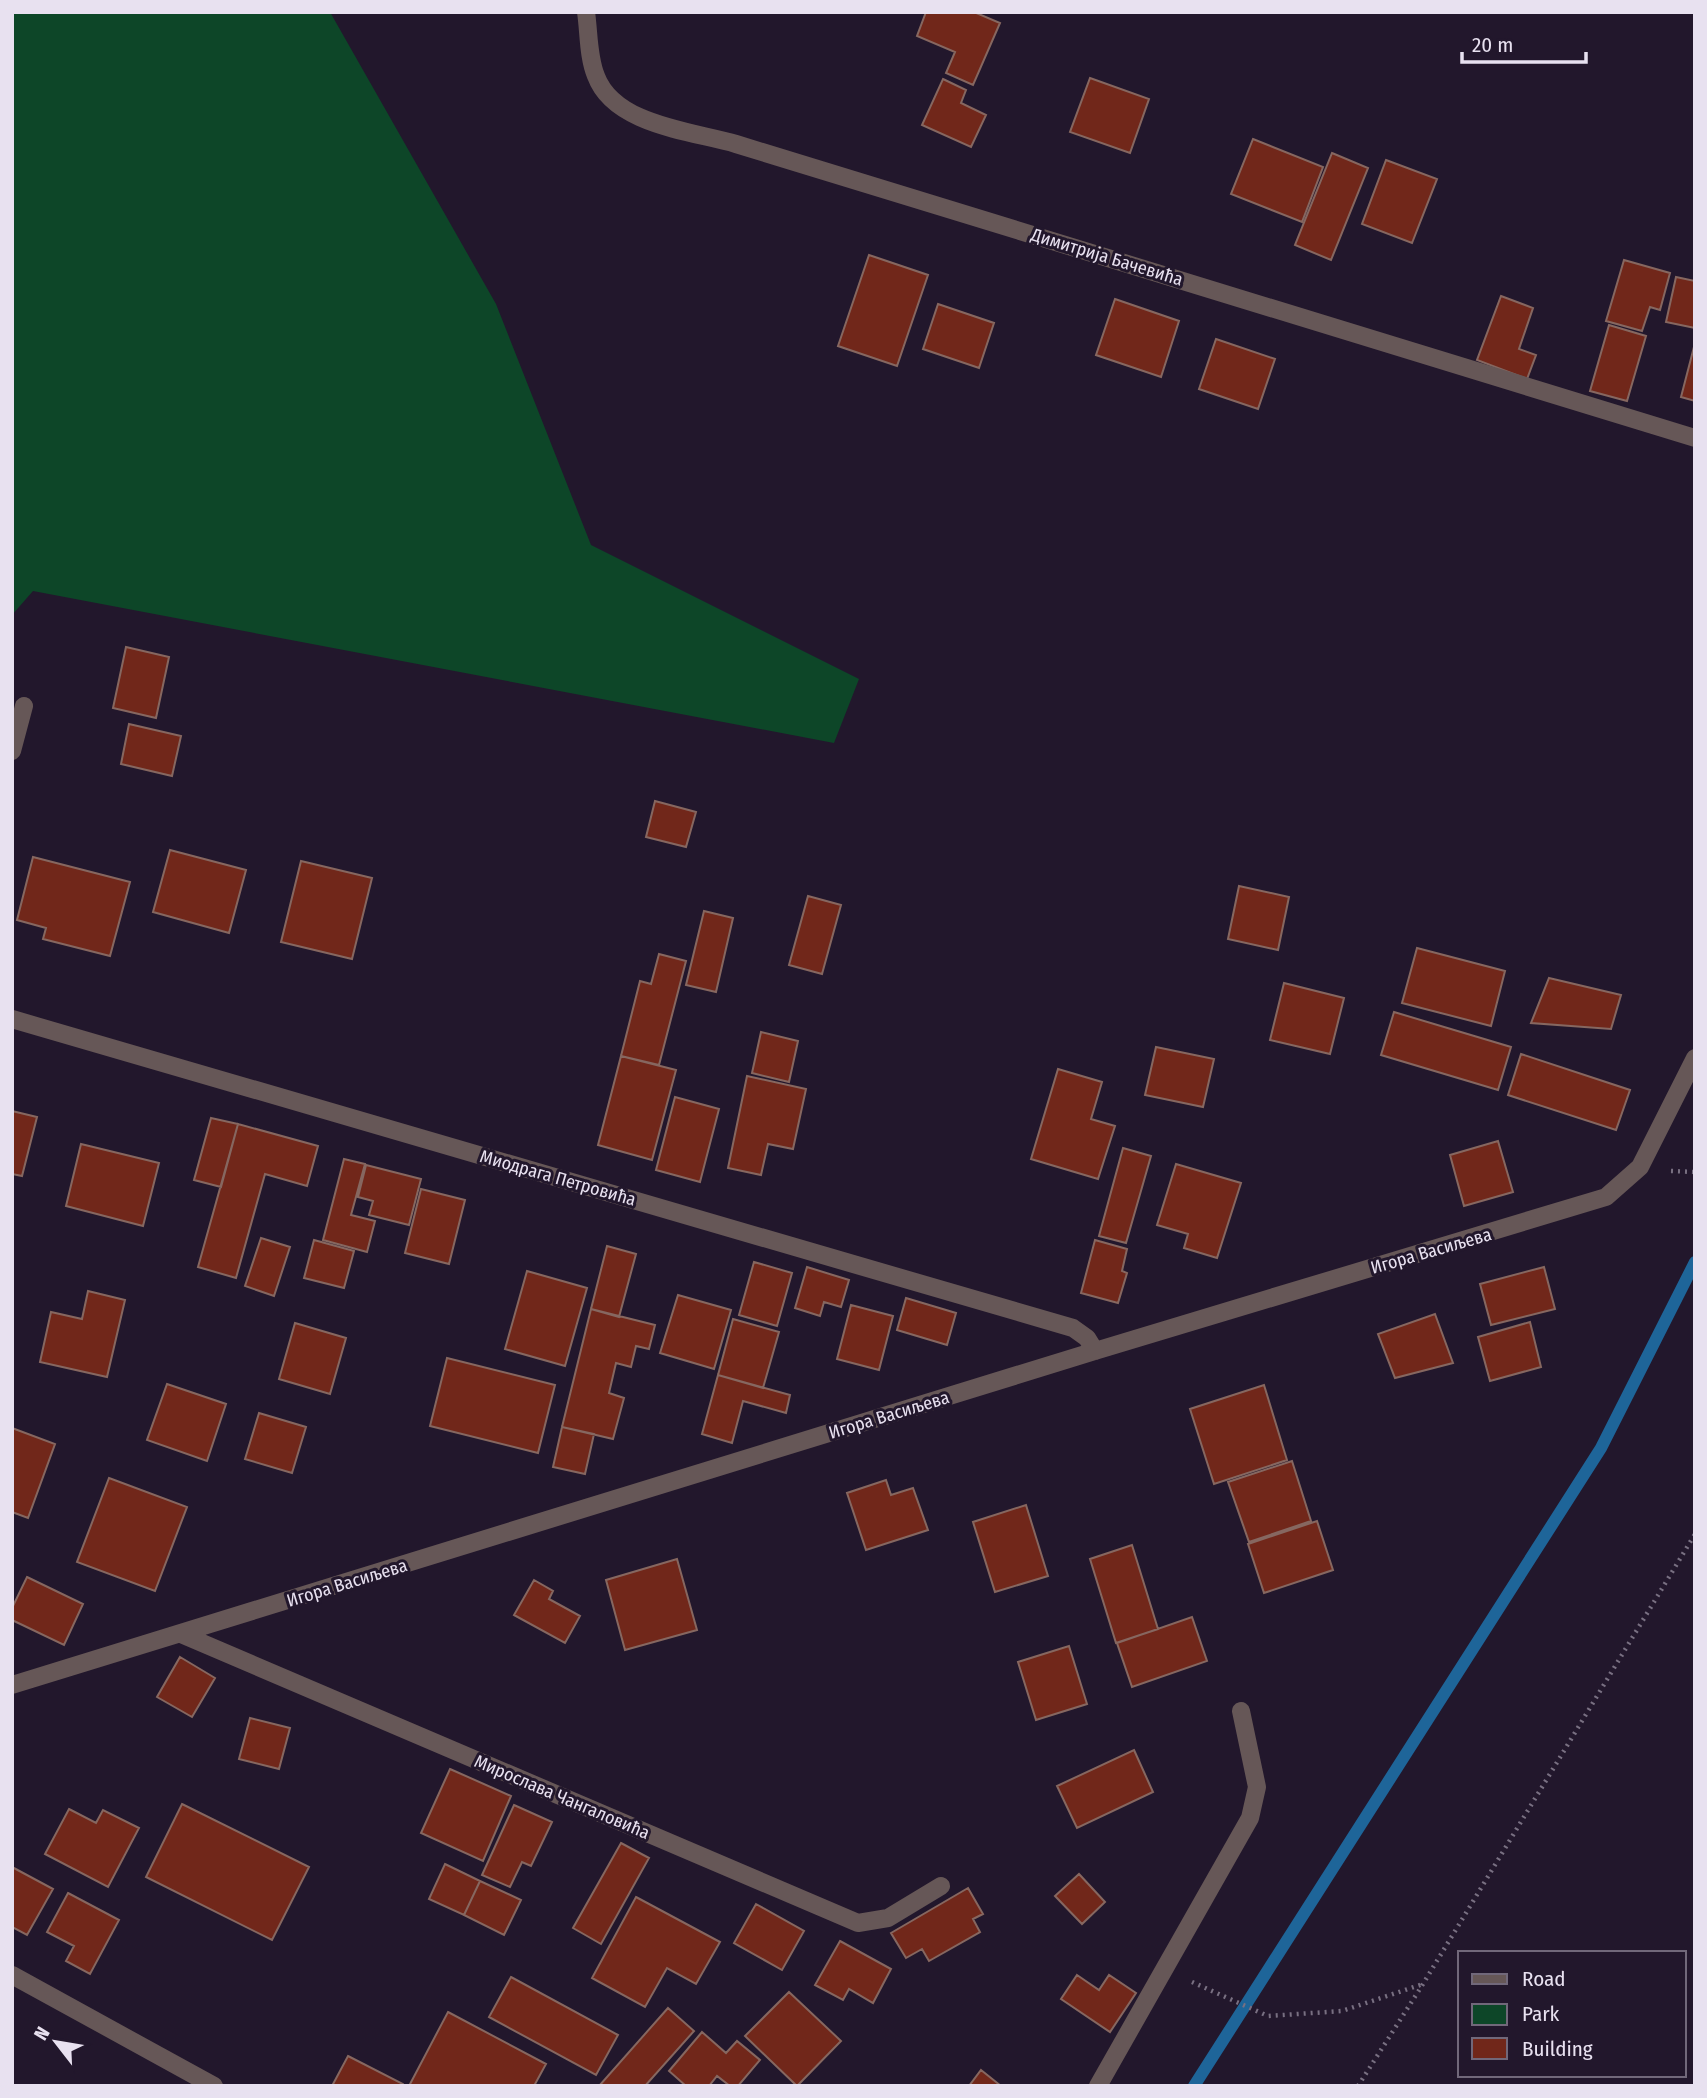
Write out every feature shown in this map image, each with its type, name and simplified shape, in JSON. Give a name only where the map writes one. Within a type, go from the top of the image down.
[{"type":"street","name":"Димитрија Бачевића","points":[[586,12],[594,74],[603,92],[622,108],[644,119],[749,148],[1695,438]]},
{"type":"street","points":[[12,751],[24,706]]},
{"type":"street","name":"Миодрага Петровића","points":[[12,1019],[1073,1328],[1087,1338],[1095,1350]]},
{"type":"street","name":"Игора Васиљева","points":[[12,1685],[1095,1350],[1606,1197],[1640,1167],[1695,1058]]},
{"type":"street","name":"Мирослава Чангаловића","points":[[181,1634],[858,1923],[888,1919],[941,1886]]},
{"type":"street","points":[[1098,2086],[1250,1818],[1257,1787],[1241,1711]]},
{"type":"street","points":[[12,1975],[214,2086]]},
{"type":"path","points":[[1358,2086],[1423,1984],[1695,1534]]},
{"type":"path","points":[[1166,1970],[1268,2016],[1342,2011],[1423,1984]]},
{"type":"green space","points":[[12,12],[330,12],[496,304],[591,545],[859,679],[834,743],[33,591],[12,615]]},
{"type":"building","points":[[926,12],[974,12],[1000,23],[973,85],[946,73],[955,52],[917,36]]},
{"type":"building","points":[[1090,78],[1149,99],[1130,153],[1070,132]]},
{"type":"building","points":[[943,79],[966,90],[961,103],[986,115],[971,147],[922,125]]},
{"type":"building","points":[[1253,139],[1323,167],[1302,222],[1231,194]]},
{"type":"building","points":[[1332,153],[1368,168],[1331,260],[1295,245]]},
{"type":"building","points":[[1386,160],[1437,179],[1412,243],[1362,224]]},
{"type":"building","points":[[869,255],[928,275],[897,366],[838,346]]},
{"type":"building","points":[[1624,260],[1670,273],[1660,310],[1650,307],[1642,331],[1606,321]]},
{"type":"building","points":[[1676,277],[1695,281],[1695,328],[1666,322]]},
{"type":"building","points":[[1501,296],[1533,308],[1519,349],[1536,355],[1527,379],[1477,360]]},
{"type":"building","points":[[1115,299],[1179,321],[1161,377],[1096,355]]},
{"type":"building","points":[[938,304],[994,323],[979,368],[923,349]]},
{"type":"building","points":[[1609,325],[1646,336],[1627,401],[1590,391]]},
{"type":"building","points":[[1216,339],[1275,359],[1258,409],[1199,389]]},
{"type":"building","points":[[1695,343],[1695,401],[1681,397]]},
{"type":"building","points":[[126,647],[169,657],[156,718],[113,708]]},
{"type":"building","points":[[129,724],[181,736],[172,776],[121,764]]},
{"type":"building","points":[[655,801],[696,812],[686,847],[646,837]]},
{"type":"building","points":[[170,850],[246,870],[229,933],[153,912]]},
{"type":"building","points":[[33,857],[130,882],[110,956],[43,939],[46,928],[17,920]]},
{"type":"building","points":[[301,861],[372,878],[352,959],[281,942]]},
{"type":"building","points":[[1239,886],[1289,897],[1278,950],[1228,939]]},
{"type":"building","points":[[808,896],[841,905],[822,974],[789,965]]},
{"type":"building","points":[[704,911],[733,918],[716,992],[686,985]]},
{"type":"building","points":[[1417,948],[1505,971],[1491,1026],[1402,1003]]},
{"type":"building","points":[[659,954],[686,961],[659,1065],[621,1056],[640,981],[651,984]]},
{"type":"building","points":[[1549,978],[1621,995],[1611,1029],[1531,1023]]},
{"type":"building","points":[[1284,983],[1344,998],[1330,1054],[1270,1040]]},
{"type":"building","points":[[1394,1012],[1511,1047],[1498,1090],[1381,1055]]},
{"type":"building","points":[[761,1032],[798,1041],[789,1082],[752,1073]]},
{"type":"building","points":[[1156,1047],[1214,1059],[1203,1107],[1145,1095]]},
{"type":"building","points":[[1521,1054],[1630,1090],[1616,1130],[1508,1095]]},
{"type":"building","points":[[621,1056],[676,1070],[652,1160],[598,1145]]},
{"type":"building","points":[[1058,1069],[1102,1082],[1091,1119],[1115,1126],[1098,1179],[1031,1159]]},
{"type":"building","points":[[747,1076],[806,1089],[793,1149],[768,1144],[761,1175],[728,1168]]},
{"type":"building","points":[[675,1097],[719,1109],[700,1182],[656,1170]]},
{"type":"building","points":[[12,1111],[37,1117],[22,1176],[12,1174]]},
{"type":"building","points":[[211,1118],[238,1124],[221,1187],[194,1180]]},
{"type":"building","points":[[238,1124],[318,1146],[307,1186],[265,1174],[236,1278],[198,1267]]},
{"type":"building","points":[[1498,1141],[1513,1192],[1464,1206],[1450,1155]]},
{"type":"building","points":[[81,1144],[159,1163],[143,1226],[66,1206]]},
{"type":"building","points":[[1123,1148],[1151,1156],[1126,1243],[1099,1236]]},
{"type":"building","points":[[344,1159],[365,1164],[351,1215],[375,1221],[367,1252],[323,1240]]},
{"type":"building","points":[[1176,1164],[1241,1183],[1217,1258],[1184,1248],[1188,1234],[1157,1225]]},
{"type":"building","points":[[366,1165],[421,1179],[409,1225],[369,1215],[373,1201],[358,1197]]},
{"type":"building","points":[[421,1189],[465,1200],[449,1264],[405,1253]]},
{"type":"building","points":[[261,1238],[290,1247],[274,1296],[245,1286]]},
{"type":"building","points":[[314,1240],[354,1251],[344,1288],[304,1278]]},
{"type":"building","points":[[1095,1240],[1127,1249],[1122,1271],[1127,1273],[1118,1303],[1081,1293]]},
{"type":"building","points":[[607,1246],[636,1254],[619,1317],[591,1309]]},
{"type":"building","points":[[754,1262],[792,1273],[777,1326],[739,1315]]},
{"type":"building","points":[[807,1267],[849,1280],[841,1307],[824,1302],[820,1316],[795,1308]]},
{"type":"building","points":[[1544,1267],[1555,1309],[1491,1325],[1480,1284]]},
{"type":"building","points":[[527,1271],[587,1288],[565,1366],[505,1349]]},
{"type":"building","points":[[88,1291],[125,1300],[107,1377],[40,1362],[51,1312],[82,1319]]},
{"type":"building","points":[[678,1295],[731,1310],[714,1369],[660,1353]]},
{"type":"building","points":[[906,1298],[956,1313],[947,1345],[897,1330]]},
{"type":"building","points":[[851,1305],[893,1316],[879,1370],[837,1359]]},
{"type":"building","points":[[591,1309],[655,1325],[649,1349],[636,1346],[631,1367],[616,1363],[609,1393],[624,1398],[613,1439],[562,1427]]},
{"type":"building","points":[[1435,1314],[1453,1363],[1395,1378],[1378,1334]]},
{"type":"building","points":[[733,1319],[779,1332],[763,1388],[718,1375]]},
{"type":"building","points":[[1530,1322],[1541,1367],[1490,1381],[1478,1337]]},
{"type":"building","points":[[295,1323],[346,1338],[330,1394],[279,1379]]},
{"type":"building","points":[[447,1358],[555,1385],[538,1453],[430,1426]]},
{"type":"building","points":[[718,1375],[790,1395],[786,1413],[743,1401],[732,1443],[702,1434]]},
{"type":"building","points":[[167,1384],[226,1404],[207,1461],[147,1440]]},
{"type":"building","points":[[1264,1385],[1287,1460],[1214,1484],[1190,1409]]},
{"type":"building","points":[[259,1413],[306,1427],[292,1473],[245,1459]]},
{"type":"building","points":[[562,1427],[594,1434],[585,1474],[553,1467]]},
{"type":"building","points":[[12,1428],[55,1444],[28,1518],[12,1512]]},
{"type":"building","points":[[1292,1461],[1311,1521],[1249,1542],[1228,1482]]},
{"type":"building","points":[[109,1478],[187,1507],[155,1591],[77,1562]]},
{"type":"building","points":[[886,1480],[891,1495],[913,1488],[928,1530],[866,1550],[847,1493]]},
{"type":"building","points":[[1026,1505],[1048,1576],[995,1592],[973,1522]]},
{"type":"building","points":[[1317,1521],[1333,1570],[1264,1593],[1248,1544]]},
{"type":"building","points":[[1132,1545],[1158,1629],[1116,1643],[1090,1559]]},
{"type":"building","points":[[677,1559],[697,1630],[625,1650],[606,1580]]},
{"type":"building","points":[[27,1577],[83,1604],[64,1645],[12,1620],[12,1608]]},
{"type":"building","points":[[534,1580],[553,1591],[549,1599],[580,1616],[565,1643],[514,1615]]},
{"type":"building","points":[[1192,1617],[1207,1661],[1132,1687],[1117,1643]]},
{"type":"building","points":[[1069,1646],[1087,1704],[1036,1720],[1018,1662]]},
{"type":"building","points":[[180,1657],[215,1678],[192,1717],[157,1697]]},
{"type":"building","points":[[250,1718],[290,1728],[279,1769],[239,1759]]},
{"type":"building","points":[[1134,1750],[1153,1792],[1077,1828],[1057,1786]]},
{"type":"building","points":[[450,1769],[511,1796],[483,1861],[421,1833]]},
{"type":"building","points":[[182,1804],[309,1867],[272,1940],[146,1877]]},
{"type":"building","points":[[514,1805],[552,1822],[531,1866],[522,1862],[510,1887],[482,1875]]},
{"type":"building","points":[[69,1809],[96,1823],[103,1810],[139,1828],[108,1887],[45,1854]]},
{"type":"building","points":[[621,1843],[649,1858],[601,1944],[573,1928]]},
{"type":"building","points":[[445,1864],[480,1881],[464,1915],[429,1899]]},
{"type":"building","points":[[12,1867],[53,1889],[27,1935],[12,1927]]},
{"type":"building","points":[[1079,1874],[1105,1902],[1082,1924],[1055,1896]]},
{"type":"building","points":[[480,1881],[521,1900],[504,1935],[464,1915]]},
{"type":"building","points":[[968,1888],[983,1914],[973,1919],[980,1932],[929,1961],[922,1949],[906,1958],[891,1933]]},
{"type":"building","points":[[68,1893],[119,1920],[90,1974],[66,1961],[74,1946],[47,1932]]},
{"type":"building","points":[[636,1897],[720,1942],[696,1984],[667,1968],[645,2007],[592,1978]]},
{"type":"building","points":[[756,1904],[804,1931],[782,1970],[734,1943]]},
{"type":"building","points":[[840,1941],[891,1969],[873,2003],[849,1989],[843,2000],[815,1985]]},
{"type":"building","points":[[1077,1975],[1099,1990],[1109,1975],[1136,1993],[1110,2032],[1061,1999]]},
{"type":"building","points":[[511,1977],[618,2035],[596,2075],[489,2017]]},
{"type":"building","points":[[789,1992],[841,2041],[797,2086],[745,2036]]},
{"type":"building","points":[[668,2008],[694,2031],[645,2086],[599,2086]]},
{"type":"building","points":[[448,2012],[546,2064],[534,2086],[409,2086]]},
{"type":"building","points":[[702,2032],[726,2053],[737,2041],[760,2060],[738,2086],[730,2086],[717,2076],[709,2086],[686,2086],[669,2071]]},
{"type":"building","points":[[348,2056],[403,2084],[403,2086],[332,2086]]},
{"type":"building","points":[[981,2070],[1001,2086],[969,2086]]},
{"type":"waterway","points":[[1194,2086],[1601,1448],[1695,1262]]}]
